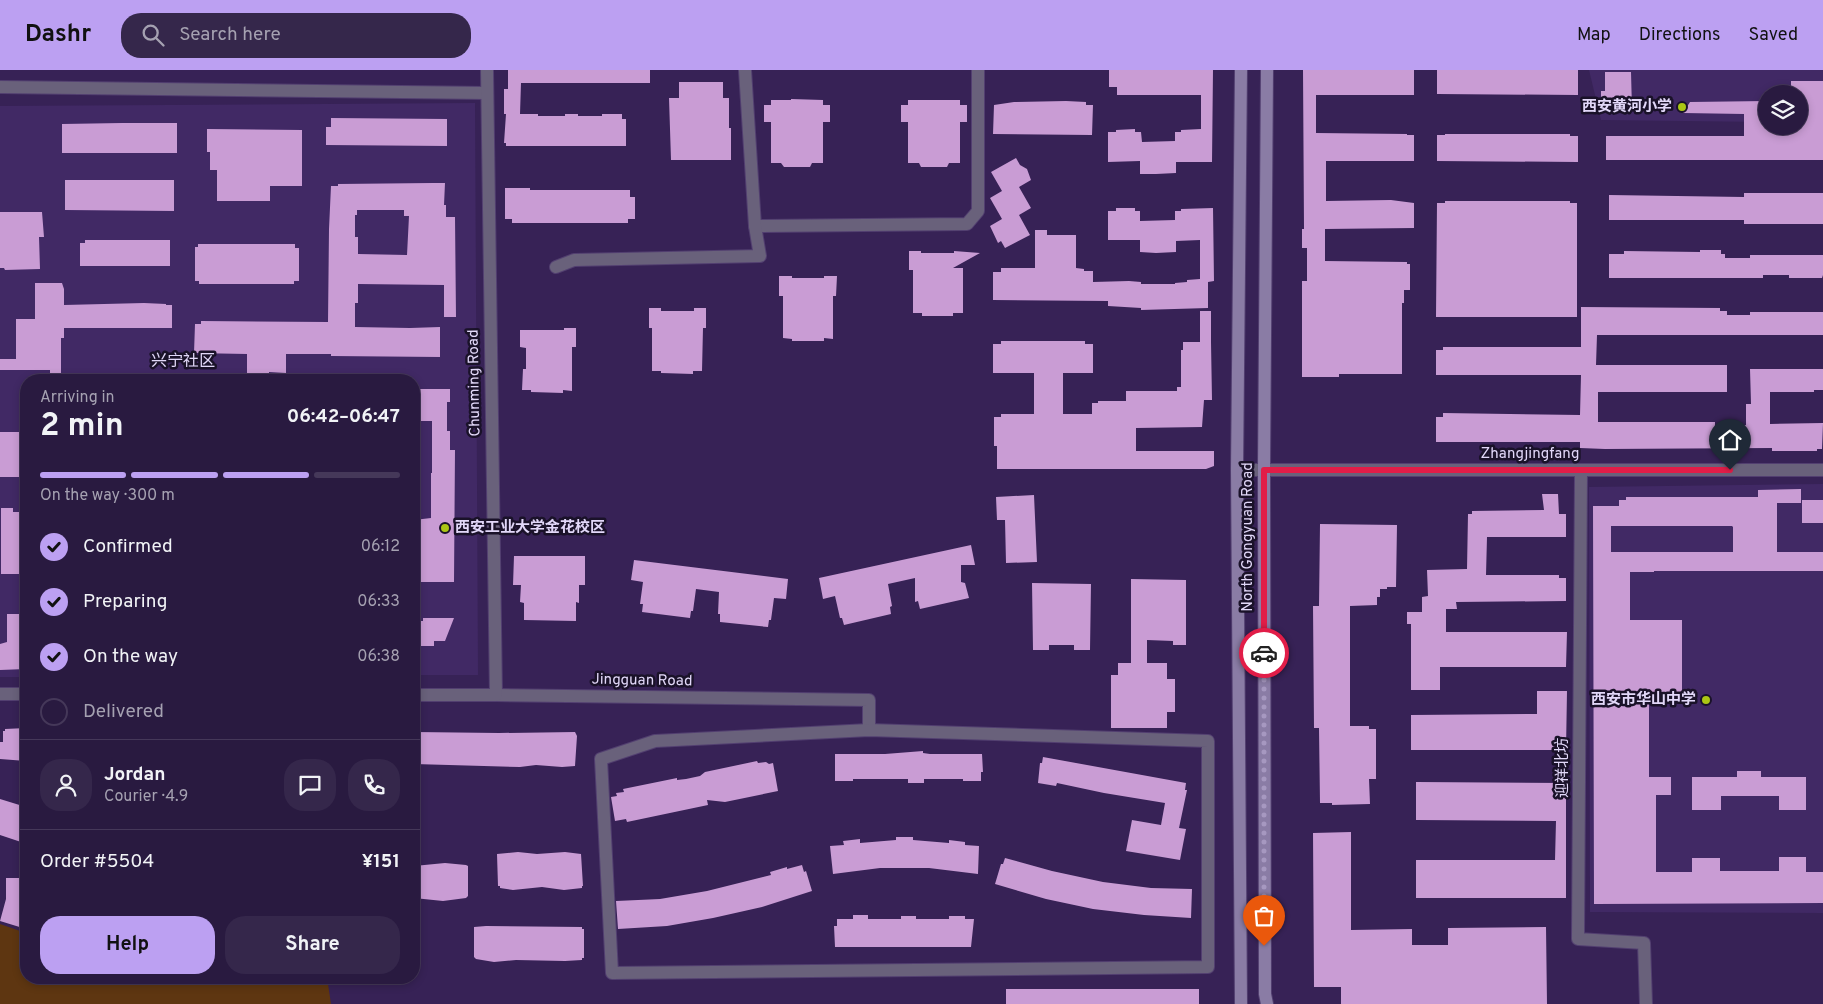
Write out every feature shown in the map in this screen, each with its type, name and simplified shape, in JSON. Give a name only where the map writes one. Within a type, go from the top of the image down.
[{"type":"main road","name":"North Gongyuan Road","points":[[1241,70],[1237,470],[1241,1004]]},
{"type":"main road","name":"North Gongyuan Road","points":[[1267,70],[1264,470],[1265,994],[1267,1004]]},
{"type":"street","name":"Chunming Road","points":[[486,70],[496,695]]},
{"type":"street","points":[[556,267],[574,260],[760,256],[755,226],[745,70]]},
{"type":"street","points":[[755,226],[967,224],[978,211],[978,70]]},
{"type":"street","points":[[0,88],[487,93]]},
{"type":"street","name":"Zhangjingfang","points":[[1237,470],[1823,470]]},
{"type":"street","name":"迎祥北坊","points":[[1581,470],[1578,939],[1644,943],[1646,1004]]},
{"type":"street","points":[[0,694],[20,694]]},
{"type":"street","name":"Jingguan Road","points":[[420,695],[870,700],[869,730]]},
{"type":"street","points":[[869,730],[1208,741],[1208,967],[612,973],[601,759],[654,741],[869,730]]},
{"type":"shaded area","name":"西安黄河小学","points":[[1589,70],[1823,70],[1823,123],[1808,123],[1808,85],[1758,85],[1758,122],[1601,120]]},
{"type":"shaded area","name":"西安工业大学金花校区","points":[[475,103],[478,675],[420,675],[420,374],[20,374],[20,677],[0,677],[0,106]]},
{"type":"shaded area","name":"西安市华山中学","points":[[1823,484],[1823,913],[1590,912],[1589,487]]},
{"type":"shaded area","points":[[0,924],[20,931],[20,984],[328,984],[331,1004],[0,1004]]},
{"type":"building","points":[[508,70],[650,70],[650,83],[521,83],[520,114],[538,114],[538,116],[578,114],[578,116],[602,116],[602,114],[622,114],[622,119],[626,119],[626,146],[506,146],[506,143],[504,143],[506,114],[504,114],[504,89],[508,89]]},
{"type":"building","points":[[1109,70],[1213,70],[1212,162],[1176,162],[1176,173],[1140,174],[1140,161],[1108,162],[1108,132],[1135,129],[1135,132],[1141,132],[1142,142],[1175,141],[1175,132],[1201,129],[1201,95],[1117,95],[1117,87],[1109,87]]},
{"type":"building","points":[[1303,70],[1414,70],[1414,95],[1316,95],[1316,133],[1414,135],[1414,161],[1326,161],[1326,201],[1391,200],[1414,203],[1414,228],[1325,229],[1325,261],[1407,262],[1407,264],[1410,264],[1410,290],[1404,290],[1404,303],[1402,303],[1402,374],[1339,374],[1339,377],[1302,377],[1302,281],[1307,281],[1307,248],[1302,248],[1302,229],[1304,229]]},
{"type":"building","points":[[1437,70],[1578,70],[1578,95],[1437,94]]},
{"type":"building","points":[[1605,72],[1631,72],[1632,109],[1601,107],[1601,91],[1605,91]]},
{"type":"building","points":[[1791,81],[1823,81],[1823,160],[1606,160],[1606,136],[1744,136],[1744,114],[1683,113],[1690,102],[1758,101],[1758,135],[1808,135],[1808,85],[1791,85]]},
{"type":"building","points":[[679,82],[723,82],[723,98],[729,98],[731,160],[671,160],[669,98],[679,98]]},
{"type":"building","points":[[771,100],[823,100],[823,105],[830,105],[830,122],[823,122],[823,163],[812,163],[810,167],[784,167],[781,163],[771,163],[771,122],[764,122],[764,105],[771,105]]},
{"type":"building","points":[[908,100],[960,100],[960,105],[967,105],[967,122],[960,122],[960,163],[949,163],[947,167],[921,167],[919,163],[908,163],[908,122],[901,122],[901,105],[908,105]]},
{"type":"building","points":[[1014,102],[1086,102],[1086,105],[1093,105],[1092,135],[993,134],[994,105]]},
{"type":"building","points":[[331,118],[447,119],[447,146],[326,145],[326,127],[331,127]]},
{"type":"building","points":[[177,123],[177,153],[62,153],[62,124]]},
{"type":"building","points":[[207,129],[302,130],[302,186],[270,186],[270,201],[217,201],[217,170],[210,170],[210,152],[207,152]]},
{"type":"building","points":[[1570,134],[1570,136],[1578,136],[1578,162],[1437,161],[1437,135]]},
{"type":"building","points":[[1016,158],[1020,165],[1027,169],[1031,180],[1019,187],[1031,208],[1019,215],[1030,235],[1005,248],[1001,241],[998,243],[990,226],[1002,219],[990,198],[1002,191],[991,172]]},
{"type":"building","points":[[65,180],[174,180],[174,211],[65,210]]},
{"type":"building","points":[[445,183],[444,205],[446,205],[446,217],[455,217],[456,317],[444,317],[444,285],[358,284],[358,303],[355,303],[355,327],[440,327],[440,357],[286,354],[286,373],[247,374],[247,354],[194,353],[195,324],[201,324],[201,321],[328,322],[331,186],[338,186],[338,184]],"holes":[[[357,210],[404,210],[404,216],[409,216],[407,255],[358,254],[358,237],[355,237],[355,215],[357,215]]]},
{"type":"building","points":[[505,188],[530,188],[530,190],[630,190],[630,197],[635,197],[635,219],[628,219],[628,223],[512,223],[512,219],[505,219]]},
{"type":"building","points":[[1744,193],[1823,193],[1823,224],[1744,224],[1744,220],[1609,220],[1609,195],[1744,197]]},
{"type":"building","points":[[1445,201],[1570,201],[1570,203],[1577,203],[1577,317],[1436,317],[1437,203],[1445,203]]},
{"type":"building","points":[[1116,208],[1135,208],[1135,211],[1140,211],[1140,221],[1175,220],[1175,211],[1181,211],[1181,209],[1213,208],[1214,281],[1208,282],[1208,308],[1141,310],[1141,308],[1108,306],[1108,301],[993,300],[993,272],[1001,272],[1001,268],[1035,268],[1035,230],[1047,230],[1047,235],[1076,235],[1076,268],[1084,269],[1084,271],[1093,271],[1093,282],[1129,281],[1141,282],[1141,284],[1175,284],[1187,282],[1187,280],[1200,279],[1200,240],[1176,241],[1176,252],[1156,253],[1140,252],[1140,240],[1108,240],[1108,211],[1116,211]]},
{"type":"building","points":[[0,212],[42,212],[44,237],[39,237],[40,269],[5,270],[0,268]]},
{"type":"building","points":[[85,240],[170,240],[170,266],[80,266],[80,243],[85,243]]},
{"type":"building","points":[[198,244],[295,244],[295,248],[299,248],[299,281],[294,281],[294,284],[199,284],[199,281],[195,281],[195,247],[198,247]]},
{"type":"building","points":[[1700,250],[1721,250],[1721,254],[1725,254],[1725,258],[1750,258],[1750,255],[1823,255],[1823,275],[1822,278],[1789,278],[1789,275],[1763,275],[1763,278],[1609,278],[1609,254],[1624,254],[1624,251],[1700,252]]},
{"type":"building","points":[[909,251],[921,251],[921,253],[954,253],[954,251],[980,253],[953,268],[963,268],[963,313],[953,313],[953,316],[922,316],[922,313],[913,313],[913,270],[909,270]]},
{"type":"building","points":[[779,276],[824,278],[824,276],[837,276],[836,296],[833,296],[833,339],[824,338],[824,341],[792,341],[792,339],[783,338],[783,296],[779,296]]},
{"type":"building","points":[[35,283],[62,283],[64,305],[144,303],[172,305],[172,328],[64,328],[64,338],[61,338],[61,374],[50,374],[50,370],[0,370],[0,359],[16,359],[16,319],[35,319]]},
{"type":"building","points":[[1581,307],[1720,308],[1720,311],[1727,311],[1727,315],[1750,315],[1750,312],[1823,312],[1823,335],[1597,335],[1596,365],[1727,365],[1727,392],[1598,392],[1598,422],[1715,422],[1715,426],[1746,425],[1746,404],[1751,404],[1750,369],[1823,369],[1823,390],[1814,390],[1814,392],[1770,392],[1770,424],[1823,423],[1822,449],[1817,449],[1817,451],[1772,451],[1772,448],[1605,449],[1580,448],[1580,442],[1436,442],[1436,417],[1443,417],[1443,413],[1580,415],[1581,375],[1436,375],[1436,350],[1443,350],[1443,347],[1581,347]]},
{"type":"building","points":[[649,308],[661,308],[661,311],[694,311],[694,308],[706,308],[706,328],[703,328],[702,371],[693,371],[693,374],[652,371],[652,328],[649,328]]},
{"type":"building","points":[[1200,311],[1211,311],[1211,342],[1200,342]]},
{"type":"building","points":[[564,328],[576,328],[576,347],[572,347],[572,391],[563,390],[563,393],[522,390],[523,369],[526,369],[526,348],[520,347],[520,330],[564,330]]},
{"type":"building","points":[[1001,341],[1085,341],[1085,344],[1093,344],[1093,373],[1063,373],[1063,414],[1092,414],[1092,403],[1098,403],[1098,401],[1126,401],[1126,391],[1177,391],[1177,387],[1181,387],[1181,350],[1183,350],[1183,342],[1211,342],[1212,400],[1204,400],[1202,427],[1136,428],[1136,451],[1214,451],[1214,466],[1206,469],[997,469],[997,446],[994,446],[994,417],[1001,417],[1001,414],[1034,414],[1034,373],[993,373],[993,344],[1001,344]]},
{"type":"building","points":[[420,389],[450,389],[450,402],[447,402],[447,431],[450,431],[450,450],[455,450],[454,582],[420,582],[420,519],[431,518],[432,421],[420,421]]},
{"type":"building","points":[[0,432],[20,432],[20,477],[0,477]]},
{"type":"building","points":[[1801,489],[1801,503],[1777,503],[1777,552],[1823,552],[1823,571],[1630,572],[1630,620],[1682,620],[1682,695],[1664,695],[1664,701],[1649,701],[1649,777],[1671,777],[1671,795],[1656,795],[1656,872],[1692,872],[1692,858],[1720,858],[1720,871],[1779,871],[1779,857],[1806,857],[1806,872],[1823,872],[1823,903],[1594,904],[1593,506],[1619,506],[1619,500],[1626,500],[1626,497],[1758,497],[1758,490]],"holes":[[[1611,526],[1732,526],[1733,552],[1611,552]]]},
{"type":"building","points":[[1542,494],[1558,494],[1559,514],[1566,514],[1566,537],[1487,537],[1486,575],[1559,575],[1559,578],[1566,578],[1566,601],[1456,602],[1457,609],[1446,609],[1446,632],[1567,632],[1566,667],[1440,667],[1440,690],[1411,690],[1411,624],[1407,624],[1407,612],[1422,612],[1422,597],[1428,596],[1427,570],[1467,569],[1468,514],[1472,514],[1472,511],[1544,510]]},
{"type":"building","points":[[1034,495],[1037,562],[1006,563],[1005,520],[997,520],[996,497]]},
{"type":"building","points":[[1802,500],[1823,500],[1823,523],[1802,523]]},
{"type":"building","points":[[1,508],[13,508],[13,512],[20,512],[19,574],[1,574]]},
{"type":"building","points":[[1320,524],[1397,525],[1396,587],[1380,589],[1377,605],[1350,606],[1350,726],[1369,726],[1369,729],[1376,729],[1376,779],[1369,779],[1370,804],[1332,805],[1332,803],[1320,803],[1319,728],[1314,728],[1313,606],[1319,606]]},
{"type":"building","points":[[971,545],[975,565],[961,565],[961,582],[965,583],[969,598],[920,609],[918,601],[915,602],[915,578],[888,584],[892,606],[890,607],[891,614],[844,625],[842,618],[840,618],[835,596],[823,599],[819,578]]},
{"type":"building","points":[[514,556],[585,556],[585,585],[579,585],[579,603],[576,602],[576,621],[524,620],[524,603],[520,602],[521,585],[513,585]]},
{"type":"building","points":[[634,560],[788,579],[786,599],[774,598],[771,620],[769,620],[768,627],[720,622],[720,614],[718,614],[719,592],[696,589],[693,611],[691,611],[690,618],[642,612],[643,604],[640,604],[643,582],[631,580]]},
{"type":"building","points":[[1131,579],[1186,580],[1186,645],[1173,645],[1173,641],[1147,640],[1147,663],[1167,663],[1167,679],[1175,679],[1175,712],[1167,712],[1167,728],[1111,728],[1111,675],[1118,675],[1118,663],[1131,663]]},
{"type":"building","points":[[1032,583],[1091,584],[1090,650],[1074,650],[1074,645],[1049,645],[1049,650],[1033,650]]},
{"type":"building","points":[[7,614],[20,614],[20,669],[0,670],[0,644],[7,642]]},
{"type":"building","points":[[423,618],[454,618],[445,641],[434,641],[434,646],[420,646],[420,621],[423,621]]},
{"type":"building","points":[[1537,691],[1567,691],[1566,750],[1411,750],[1411,715],[1537,714]]},
{"type":"building","points":[[20,728],[20,761],[0,759],[0,742],[3,742],[3,731],[5,729]]},
{"type":"building","points":[[420,732],[575,732],[577,736],[575,766],[536,765],[520,767],[420,764]]},
{"type":"building","points":[[923,751],[923,753],[930,754],[982,754],[983,772],[981,772],[981,781],[924,779],[924,783],[908,783],[908,779],[853,779],[853,781],[835,781],[835,754],[885,754]]},
{"type":"building","points":[[1043,757],[1186,783],[1185,790],[1187,790],[1179,828],[1186,829],[1180,860],[1126,851],[1132,820],[1161,825],[1165,803],[1057,783],[1056,786],[1038,783],[1040,763],[1042,763]]},
{"type":"building","points":[[757,761],[758,763],[773,763],[778,791],[725,802],[707,800],[708,805],[627,822],[626,819],[615,821],[611,797],[617,796],[616,793],[624,792],[623,789],[677,778],[677,780],[686,779],[700,776],[705,772]]},
{"type":"building","points":[[1737,771],[1761,771],[1761,777],[1806,777],[1806,810],[1779,810],[1779,796],[1721,796],[1721,810],[1692,810],[1692,777],[1737,777]]},
{"type":"building","points":[[1416,782],[1566,783],[1566,898],[1416,898],[1416,860],[1555,860],[1556,821],[1416,820]]},
{"type":"building","points":[[0,799],[20,805],[20,842],[0,835]]},
{"type":"building","points":[[1351,832],[1351,930],[1412,929],[1412,945],[1448,945],[1448,928],[1546,927],[1547,1004],[1341,1004],[1341,987],[1314,987],[1313,833]]},
{"type":"building","points":[[896,837],[913,837],[913,840],[949,843],[949,840],[965,842],[965,845],[979,846],[978,874],[929,868],[880,868],[833,874],[830,846],[844,845],[843,841],[860,839],[860,843],[896,840]]},
{"type":"building","points":[[518,852],[581,854],[582,888],[564,890],[542,887],[513,890],[500,888],[498,886],[497,854]]},
{"type":"building","points":[[1005,858],[1103,882],[1151,888],[1192,889],[1191,918],[1093,909],[1046,899],[995,884],[1001,864],[1003,864]]},
{"type":"building","points":[[445,863],[468,866],[468,896],[466,898],[443,901],[420,899],[420,865]]},
{"type":"building","points":[[802,865],[804,872],[806,871],[812,891],[762,907],[713,918],[667,926],[618,929],[616,901],[660,899],[707,891],[771,875],[770,872],[787,867],[787,869]]},
{"type":"building","points":[[6,878],[19,878],[20,927],[0,921],[6,899]]},
{"type":"building","points":[[853,915],[868,915],[868,919],[901,919],[901,916],[916,916],[916,919],[949,919],[949,916],[965,916],[965,919],[974,919],[971,947],[835,947],[834,926],[837,926],[837,919],[853,919]]},
{"type":"building","points":[[474,927],[582,927],[584,929],[584,958],[582,960],[565,961],[516,960],[494,962],[476,959],[474,957]]},
{"type":"building","points":[[1006,989],[1199,989],[1199,1004],[1006,1004]]},
{"type":"way so far","points":[[1264,653],[1264,946]]},
{"type":"place","name":"西安黄河小学","points":[[1682,107]]},
{"type":"place","name":"西安工业大学金花校区","points":[[445,528]]},
{"type":"place","name":"西安市华山中学","points":[[1706,700]]},
{"type":"district","name":"兴宁社区","points":[[183,362]]},
{"type":"route","points":[[1264,653],[1264,470],[1730,470]]}]
